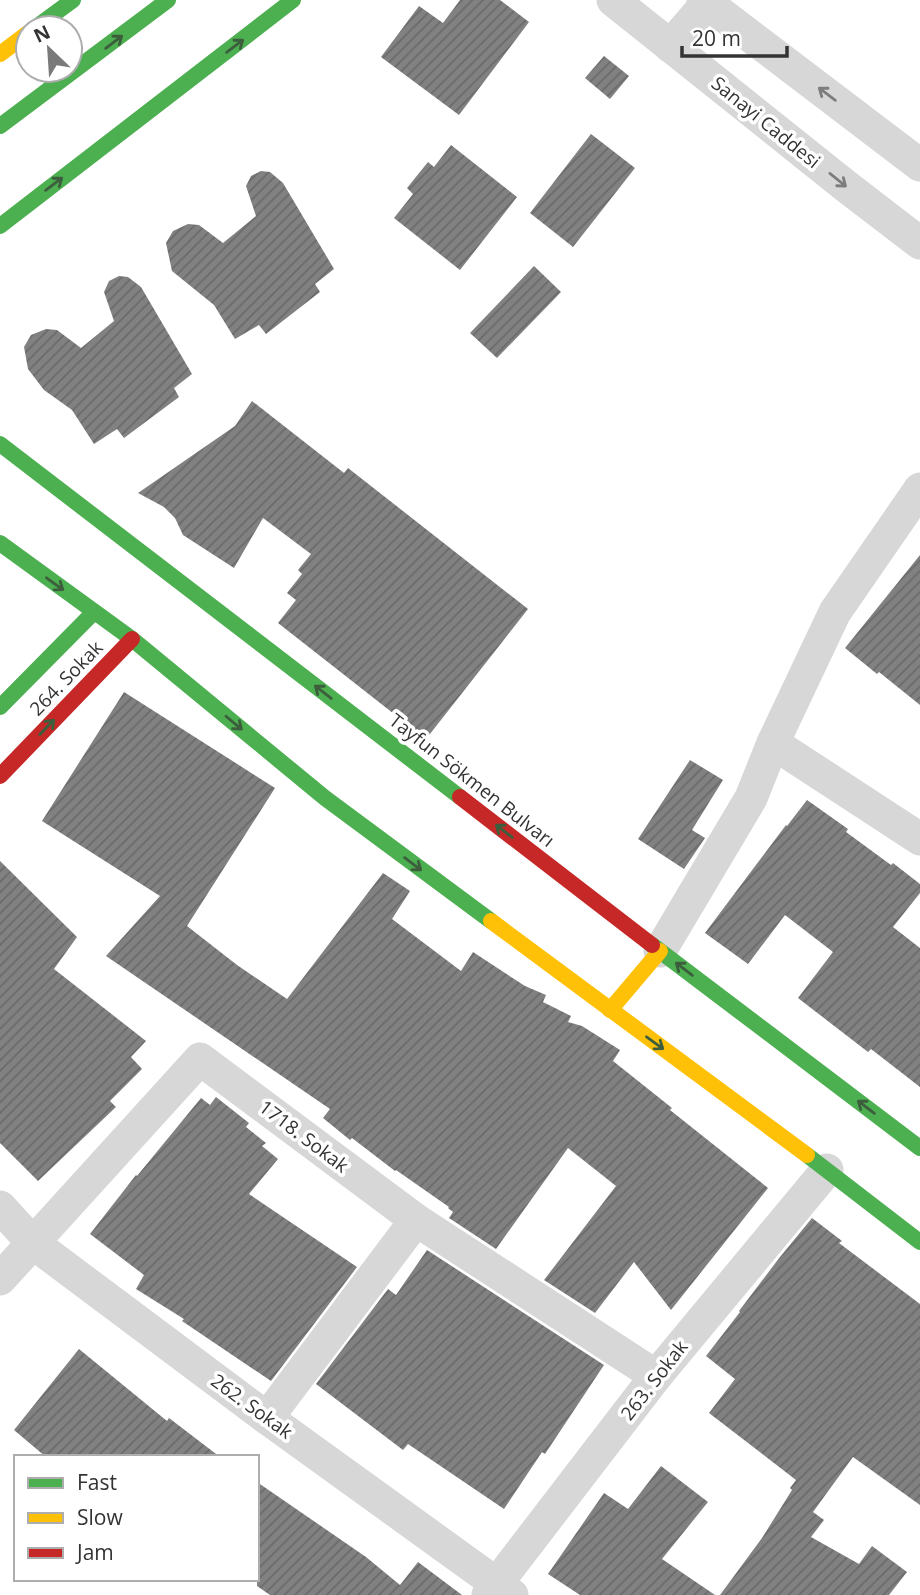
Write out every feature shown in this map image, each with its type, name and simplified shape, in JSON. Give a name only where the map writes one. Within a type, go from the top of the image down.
[{"type":"main road","points":[[54,14],[73,0]]},
{"type":"main road","points":[[0,126],[168,0]]},
{"type":"main road","points":[[0,226],[293,0]]},
{"type":"main road","name":"Tayfun Sökmen Bulvarı","points":[[0,444],[920,1148]]},
{"type":"main road","points":[[0,543],[132,639],[325,798],[920,1242]]},
{"type":"main road","name":"264. Sokak","points":[[0,707],[94,612]]},
{"type":"main road","name":"264. Sokak","points":[[0,776],[132,639]]},
{"type":"main road","points":[[610,1010],[660,951]]},
{"type":"street","name":"Sanayi Caddesi","points":[[613,0],[920,243]]},
{"type":"street","points":[[670,46],[707,1],[920,165]]},
{"type":"street","points":[[660,951],[751,798],[773,743],[835,612],[920,489]]},
{"type":"street","points":[[773,743],[920,839]]},
{"type":"street","name":"1718. Sokak","points":[[0,1279],[200,1059],[416,1220],[656,1376]]},
{"type":"street","name":"263. Sokak","points":[[499,1592],[656,1376],[827,1170]]},
{"type":"street","name":"262. Sokak","points":[[0,1207],[33,1243],[499,1592]]},
{"type":"street","points":[[267,1418],[416,1220]]},
{"type":"building","points":[[460,0],[500,0],[529,22],[459,115],[381,57],[419,6],[443,23]]},
{"type":"building","points":[[604,56],[629,76],[610,99],[585,78]]},
{"type":"building","points":[[591,134],[635,168],[573,247],[530,213]]},
{"type":"building","points":[[451,145],[517,197],[460,270],[394,218],[413,194],[407,188],[428,162],[434,167]]},
{"type":"building","points":[[261,171],[270,172],[283,183],[334,269],[315,284],[320,292],[266,334],[259,325],[235,339],[214,305],[172,271],[166,243],[173,231],[188,224],[199,225],[223,243],[256,216],[246,186],[251,176]]},
{"type":"building","points":[[534,266],[561,292],[497,358],[470,333]]},
{"type":"building","points":[[119,276],[128,277],[141,287],[192,374],[174,388],[179,397],[124,438],[117,429],[94,444],[72,410],[44,390],[28,369],[24,347],[31,335],[46,329],[57,330],[81,348],[114,321],[104,292],[109,281]]},
{"type":"building","points":[[252,401],[344,473],[348,468],[528,609],[426,739],[278,623],[296,600],[287,593],[302,574],[298,570],[311,554],[263,518],[234,568],[183,535],[175,518],[164,507],[138,493],[235,426]]},
{"type":"building","points":[[920,555],[920,705],[845,648]]},
{"type":"building","points":[[124,692],[275,788],[187,926],[237,965],[287,999],[383,873],[410,891],[392,919],[461,971],[473,952],[525,986],[546,995],[543,1002],[571,1016],[568,1022],[582,1026],[620,1050],[613,1061],[768,1188],[671,1310],[634,1262],[595,1313],[544,1280],[616,1186],[568,1148],[496,1249],[449,1218],[453,1212],[449,1207],[352,1138],[350,1140],[323,1118],[330,1109],[106,956],[160,896],[42,821]]},
{"type":"building","points":[[690,760],[723,780],[692,830],[705,838],[684,869],[638,839]]},
{"type":"building","points":[[807,800],[848,829],[846,832],[920,884],[920,893],[893,927],[920,948],[920,1087],[871,1049],[868,1052],[798,998],[833,952],[785,915],[748,964],[705,933]]},
{"type":"building","points":[[0,861],[77,937],[54,969],[146,1041],[131,1057],[142,1069],[110,1101],[116,1107],[38,1181],[0,1143]]},
{"type":"building","points":[[216,1097],[249,1123],[246,1127],[266,1143],[262,1146],[278,1159],[249,1194],[357,1267],[271,1381],[182,1321],[184,1319],[136,1289],[144,1275],[90,1234],[201,1098],[210,1105]]},
{"type":"building","points":[[812,1218],[842,1241],[839,1243],[920,1304],[920,1505],[853,1457],[813,1512],[824,1520],[811,1537],[859,1564],[872,1546],[907,1572],[889,1595],[720,1595],[762,1538],[796,1480],[709,1413],[735,1379],[706,1356]]},
{"type":"building","points":[[427,1250],[604,1365],[545,1454],[542,1452],[504,1509],[408,1444],[403,1450],[316,1384],[388,1289],[396,1295]]},
{"type":"building","points":[[79,1349],[167,1421],[169,1418],[217,1455],[44,1455],[14,1430]]},
{"type":"building","points":[[661,1466],[708,1502],[662,1559],[715,1595],[580,1595],[548,1574],[604,1493],[628,1509]]},
{"type":"building","points":[[259,1483],[366,1557],[400,1585],[418,1562],[462,1595],[270,1595],[257,1586]]},
{"type":"traffic: fast","points":[[54,14],[73,0]]},
{"type":"traffic: fast","points":[[0,126],[168,0]]},
{"type":"traffic: fast","points":[[0,226],[293,0]]},
{"type":"traffic: fast","points":[[0,444],[460,797]]},
{"type":"traffic: fast","points":[[0,543],[132,639],[325,798],[491,921]]},
{"type":"traffic: fast","points":[[0,707],[94,612]]},
{"type":"traffic: fast","points":[[652,945],[920,1148]]},
{"type":"traffic: fast","points":[[807,1155],[920,1242]]},
{"type":"traffic: slow","points":[[0,54],[14,44]]},
{"type":"traffic: slow","points":[[491,921],[807,1155]]},
{"type":"traffic: slow","points":[[610,1010],[660,951]]},
{"type":"traffic: jam","points":[[0,776],[132,639]]},
{"type":"traffic: jam","points":[[460,797],[652,945]]}]
